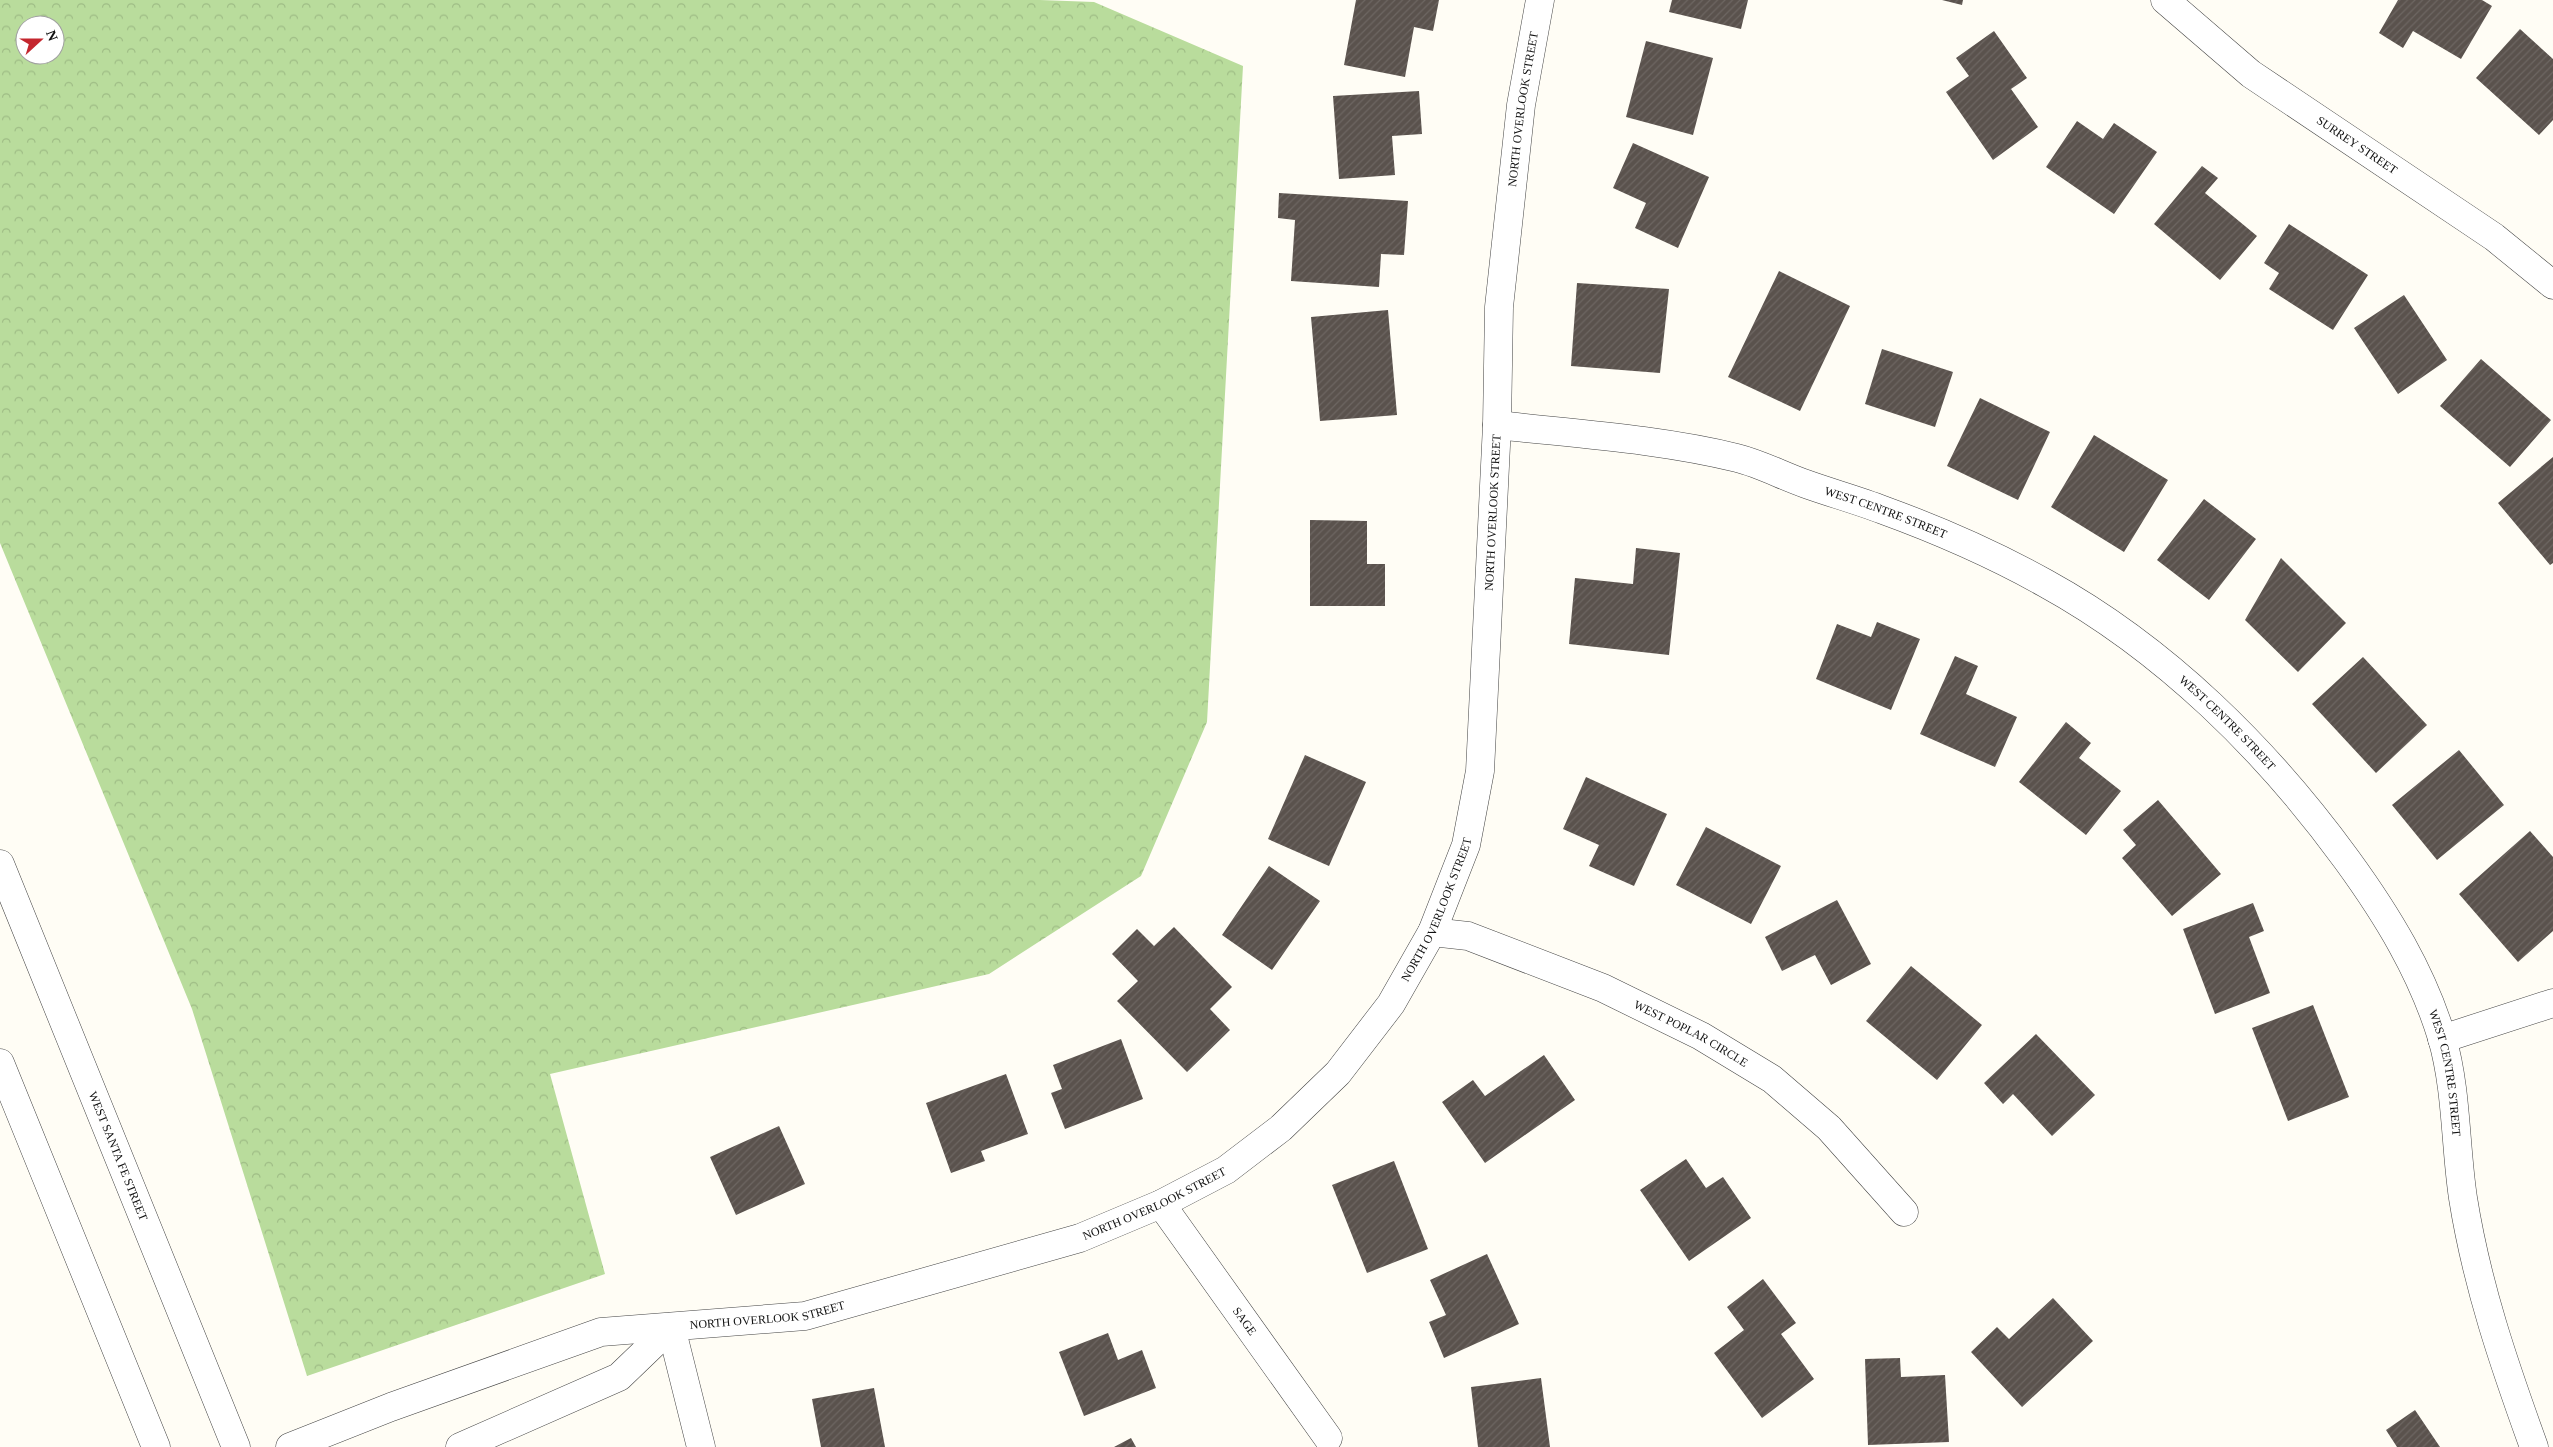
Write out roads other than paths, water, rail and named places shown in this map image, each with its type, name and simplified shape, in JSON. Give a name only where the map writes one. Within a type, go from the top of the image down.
[{"type":"street","name":"NORTH OVERLOOK STREET","points":[[290,1447],[391,1406],[601,1332],[806,1316],[1080,1238],[1161,1204],[1226,1170],[1281,1128],[1338,1073],[1390,1004],[1432,932],[1466,845],[1480,770],[1497,425],[1499,308],[1521,105],[1540,0]]},
{"type":"street","name":"SURREY STREET","points":[[2165,0],[2251,74],[2494,237],[2553,285]]},
{"type":"street","name":"WEST CENTRE STREET","points":[[1497,425],[1654,443],[1740,459],[1963,541],[2055,589],[2120,631],[2188,684],[2258,751],[2323,827],[2379,905],[2412,960],[2442,1039],[2457,1113],[2463,1194],[2477,1274],[2493,1333],[2534,1447]]},
{"type":"street","name":"WEST SANTA FE STREET","points":[[0,864],[236,1447]]},
{"type":"street","name":"WEST POPLAR CIRCLE","points":[[1432,932],[1468,936],[1477,939],[1603,988],[1701,1036],[1772,1079],[1829,1128],[1904,1212]]},
{"type":"street","points":[[2442,1039],[2553,1002]]},
{"type":"street","points":[[0,1063],[156,1447]]},
{"type":"street","name":"SAGE","points":[[1161,1204],[1328,1438]]},
{"type":"street","name":"NORTH OVERLOOK STREET","points":[[460,1447],[619,1377],[672,1327]]},
{"type":"street","points":[[672,1327],[701,1447]]}]
